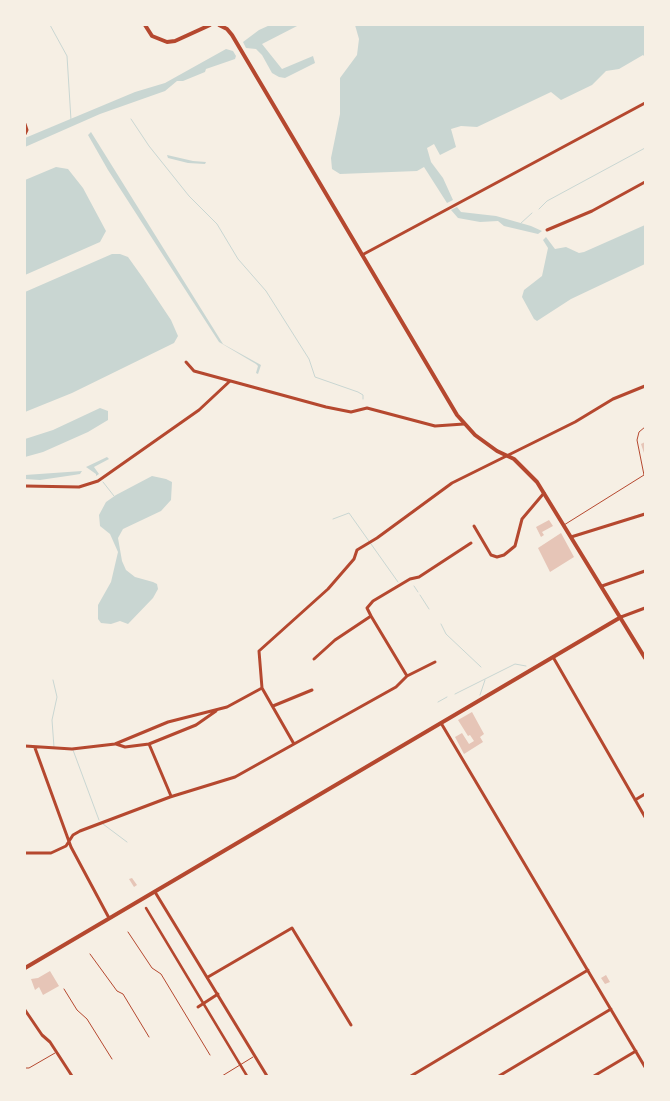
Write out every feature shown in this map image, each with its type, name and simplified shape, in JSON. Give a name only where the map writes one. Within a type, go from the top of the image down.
[{"type":"street","points":[[145,25],[152,36],[167,42],[175,41],[210,25]]},
{"type":"street","points":[[219,25],[232,34],[361,255],[464,424],[488,445],[527,470],[544,493],[645,658]]},
{"type":"street","points":[[361,255],[645,103]]},
{"type":"street","points":[[25,124],[27,130],[25,134]]},
{"type":"street","points":[[547,230],[592,211],[645,182]]},
{"type":"street","points":[[186,362],[194,371],[326,407],[351,412],[368,408],[445,427],[464,424]]},
{"type":"street","points":[[25,486],[79,487],[98,481],[199,410],[231,381]]},
{"type":"street","points":[[294,744],[262,688],[258,651],[328,588],[354,559],[357,550],[377,538],[452,483],[575,422],[613,399],[645,386]]},
{"type":"street","points":[[474,526],[491,555],[498,557],[515,546],[522,519],[544,493]]},
{"type":"street","points":[[571,537],[645,514]]},
{"type":"street","points":[[407,676],[368,608],[373,601],[410,579],[418,577],[472,543]]},
{"type":"street","points":[[602,586],[645,572]]},
{"type":"street","points":[[25,968],[540,664],[621,617],[645,608]]},
{"type":"street","points":[[314,659],[335,640],[371,616]]},
{"type":"street","points":[[553,657],[645,817]]},
{"type":"street","points":[[25,853],[51,853],[69,843],[73,836],[80,831],[171,796],[235,777],[396,687],[407,676],[435,662]]},
{"type":"street","points":[[115,744],[125,747],[149,744],[196,725],[216,710],[262,688]]},
{"type":"street","points":[[273,706],[312,690]]},
{"type":"street","points":[[25,746],[35,748],[72,748],[115,744],[168,722],[216,710]]},
{"type":"street","points":[[441,723],[645,1067]]},
{"type":"street","points":[[149,744],[171,796]]},
{"type":"street","points":[[35,748],[69,843],[110,918]]},
{"type":"street","points":[[635,800],[645,794]]},
{"type":"street","points":[[155,892],[267,1076]]},
{"type":"street","points":[[146,908],[247,1076]]},
{"type":"street","points":[[208,977],[292,928],[351,1025]]},
{"type":"street","points":[[411,1076],[588,970]]},
{"type":"street","points":[[198,1006],[218,994]]},
{"type":"street","points":[[499,1076],[611,1009]]},
{"type":"street","points":[[25,1010],[57,1052],[72,1076]]},
{"type":"street","points":[[594,1076],[636,1051]]},
{"type":"lane","points":[[564,525],[644,475],[637,440],[639,432],[645,427]]},
{"type":"lane","points":[[128,932],[152,968],[161,974],[210,1055]]},
{"type":"lane","points":[[90,954],[117,991],[123,994],[149,1037]]},
{"type":"lane","points":[[64,989],[77,1010],[88,1019],[112,1059]]},
{"type":"lane","points":[[25,1068],[57,1052]]},
{"type":"lane","points":[[222,1076],[255,1056]]},
{"type":"shaded area","points":[[270,25],[299,25],[262,44],[282,69],[313,56],[315,63],[285,78],[272,73],[262,55],[256,49],[246,48],[243,42],[259,30]]},
{"type":"shaded area","points":[[355,25],[645,25],[645,57],[643,55],[619,69],[606,71],[592,85],[561,100],[551,92],[477,127],[461,126],[451,129],[456,147],[440,155],[434,144],[427,148],[431,162],[443,178],[453,200],[447,203],[424,167],[417,171],[340,174],[332,169],[331,158],[340,114],[340,78],[357,55],[359,39]]},
{"type":"shaded area","points":[[226,49],[233,51],[236,56],[235,59],[206,69],[205,72],[183,81],[177,81],[165,91],[100,114],[25,147],[25,138],[135,92],[165,83]]},
{"type":"shaded area","points":[[91,132],[223,344],[261,365],[258,374],[256,373],[258,366],[256,364],[219,342],[108,170],[88,135]]},
{"type":"shaded area","points":[[167,155],[206,162],[205,164],[188,163],[168,158]]},
{"type":"shaded area","points":[[56,167],[68,169],[83,188],[106,231],[100,242],[25,275],[25,180]]},
{"type":"shaded area","points":[[457,207],[461,212],[496,216],[542,231],[538,234],[504,226],[498,221],[480,222],[458,218],[451,210]]},
{"type":"shaded area","points":[[645,225],[645,264],[571,299],[537,321],[534,319],[522,297],[524,290],[542,276],[548,248],[543,240],[546,237],[555,249],[566,247],[579,253]]},
{"type":"shaded area","points":[[112,254],[128,257],[171,320],[178,336],[174,343],[72,393],[25,412],[25,292]]},
{"type":"shaded area","points":[[100,408],[108,411],[108,420],[88,432],[43,452],[25,457],[25,439],[53,430]]},
{"type":"shaded area","points":[[107,457],[109,459],[94,467],[99,474],[96,476],[86,467]]},
{"type":"shaded area","points":[[82,471],[80,474],[40,480],[25,479],[25,475]]},
{"type":"shaded area","points":[[152,476],[172,482],[171,500],[161,511],[123,529],[118,538],[122,561],[126,570],[135,577],[157,584],[158,589],[153,598],[128,624],[120,621],[111,624],[101,623],[98,619],[98,605],[111,582],[118,552],[110,534],[100,526],[99,515],[106,502]]},
{"type":"building","points":[[645,442],[645,456],[641,444]]},
{"type":"building","points":[[549,520],[553,526],[542,532],[544,535],[541,537],[536,527]]},
{"type":"building","points":[[561,533],[574,557],[550,572],[538,548]]},
{"type":"building","points":[[472,712],[484,734],[480,737],[483,742],[464,754],[455,737],[462,733],[469,744],[474,741],[470,735],[468,736],[458,720]]},
{"type":"building","points":[[132,878],[137,885],[134,887],[129,879]]},
{"type":"building","points":[[50,971],[59,986],[43,995],[39,987],[35,990],[31,979],[38,978]]},
{"type":"building","points":[[606,975],[610,982],[605,984],[601,978]]},
{"type":"waterway","points":[[50,25],[67,56],[71,120]]},
{"type":"waterway","points":[[131,119],[149,146],[189,196],[217,224],[238,259],[266,291],[309,359],[315,377],[358,392],[363,395],[363,399]]},
{"type":"waterway","points":[[539,209],[547,201],[645,148]]},
{"type":"waterway","points":[[520,224],[532,213]]},
{"type":"waterway","points":[[103,482],[114,496]]},
{"type":"waterway","points":[[333,519],[349,513],[398,582]]},
{"type":"waterway","points":[[414,586],[418,592]]},
{"type":"waterway","points":[[420,595],[429,609]]},
{"type":"waterway","points":[[441,624],[446,634],[481,667]]},
{"type":"waterway","points":[[455,694],[515,664],[526,666]]},
{"type":"waterway","points":[[53,680],[57,697],[52,720],[54,747]]},
{"type":"waterway","points":[[480,695],[485,680]]},
{"type":"waterway","points":[[438,702],[447,697]]},
{"type":"waterway","points":[[73,750],[99,820]]},
{"type":"waterway","points":[[103,824],[127,842]]}]
